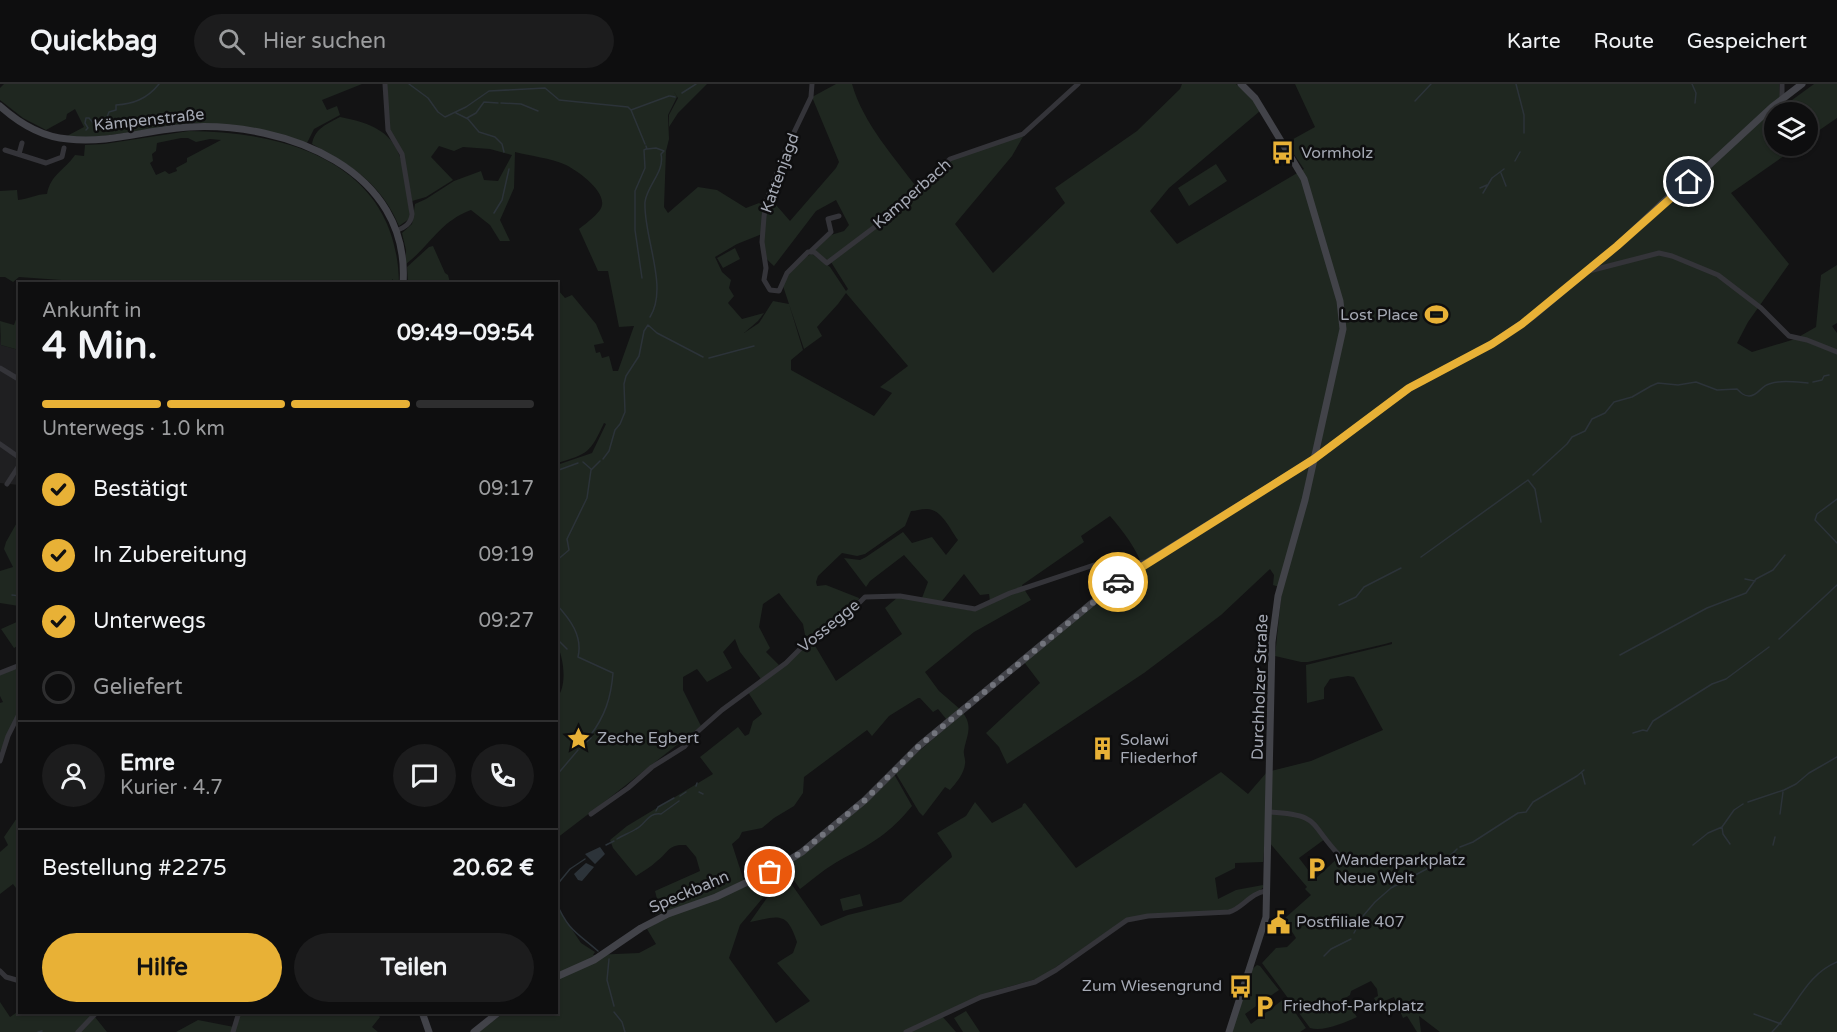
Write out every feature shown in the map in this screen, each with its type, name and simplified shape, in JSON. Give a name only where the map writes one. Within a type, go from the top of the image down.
[{"type":"street","points":[[385,84],[386,124],[389,134],[402,154],[412,214],[406,226],[396,231]]},
{"type":"street","name":"Kattenjagd","points":[[811,251],[790,270],[779,291],[770,290],[764,280],[766,268],[762,242],[766,202],[786,149],[812,97],[812,84]]},
{"type":"street","name":"Kamperbach","points":[[811,251],[827,263],[884,220],[950,159],[1023,134],[1078,84]]},
{"type":"street","name":"Durchholzer Straße","points":[[1229,1032],[1264,927],[1267,902],[1272,642],[1281,585],[1305,500],[1343,329],[1342,309],[1304,179],[1255,98],[1242,84]]},
{"type":"street","points":[[1782,84],[1782,99]]},
{"type":"street","name":"Speckbahn","points":[[558,976],[594,960],[641,928],[668,914],[716,897],[775,869],[802,852],[865,800],[901,763],[1109,589],[1314,459],[1409,388],[1492,344],[1542,309],[1802,84]]},
{"type":"street","name":"Kämpenstraße","points":[[0,106],[44,134],[65,139],[103,140],[165,130],[205,127],[232,128],[276,136],[329,157],[363,180],[383,203],[396,231],[402,259],[403,282]]},
{"type":"street","points":[[19,154],[22,143]]},
{"type":"street","points":[[5,150],[46,163],[62,157],[64,148]]},
{"type":"street","points":[[811,251],[831,232],[828,219],[839,216]]},
{"type":"street","points":[[1585,272],[1659,253],[1672,256],[1718,274],[1761,308],[1790,336],[1837,352]]},
{"type":"street","points":[[0,368],[18,380]]},
{"type":"street","points":[[0,444],[18,457]]},
{"type":"street","points":[[7,484],[18,467]]},
{"type":"street","name":"Vossegge","points":[[591,814],[628,788],[652,767],[684,747],[722,710],[786,663],[810,639],[865,597],[900,596],[975,609],[1010,593],[1094,565],[1149,562]]},
{"type":"street","points":[[0,673],[18,666]]},
{"type":"street","points":[[0,761],[8,736],[18,716]]},
{"type":"street","points":[[1269,812],[1305,816],[1314,821],[1325,840],[1339,855]]},
{"type":"street","points":[[906,1032],[981,997],[1035,982],[1127,920],[1148,916],[1232,912],[1249,898],[1266,891]]},
{"type":"street","points":[[0,971],[6,977],[18,980]]},
{"type":"street","points":[[78,1032],[95,1014]]},
{"type":"street","points":[[233,1032],[238,1014]]},
{"type":"street","points":[[423,1014],[429,1032]]},
{"type":"street","points":[[474,1032],[497,1014]]},
{"type":"shaded area","points":[[4,84],[362,84],[322,100],[327,110],[337,106],[340,115],[314,129],[307,143],[234,125],[196,123],[82,139],[65,137],[84,127],[75,109],[67,114],[66,119],[46,130],[23,118],[0,100],[0,88]]},
{"type":"shaded area","points":[[387,84],[707,84],[678,113],[669,127],[669,115],[678,98],[674,92],[677,97],[668,115],[669,139],[666,151],[664,207],[668,213],[698,187],[717,190],[746,208],[759,203],[765,207],[762,234],[737,244],[715,257],[722,272],[731,280],[729,288],[734,296],[728,303],[742,319],[764,313],[744,333],[759,323],[773,301],[789,304],[783,286],[794,267],[807,256],[812,254],[830,267],[846,291],[848,289],[831,262],[814,251],[831,235],[844,231],[849,225],[836,200],[816,211],[774,266],[766,258],[763,245],[770,198],[790,221],[839,162],[812,97],[836,84],[852,84],[871,126],[918,189],[951,160],[1024,135],[1012,156],[955,224],[993,273],[1065,203],[1055,188],[1137,131],[1180,89],[1182,84],[1236,84],[1250,96],[1260,111],[1169,188],[1150,211],[1177,244],[1304,169],[1286,143],[1315,127],[1295,84],[1779,84],[1780,102],[1764,102],[1764,156],[1784,156],[1731,193],[1789,264],[1748,322],[1737,343],[1752,352],[1795,339],[1816,327],[1821,275],[1837,265],[1837,323],[1832,326],[1837,333],[1837,1032],[1440,1032],[1419,1016],[1421,1032],[1417,1032],[1407,1016],[1403,1018],[1394,997],[1377,1004],[1374,998],[1378,996],[1377,989],[1371,981],[1351,991],[1350,995],[1344,999],[1357,1017],[1327,1028],[1310,1028],[1262,963],[1276,948],[1287,947],[1296,938],[1284,919],[1311,895],[1305,889],[1307,887],[1269,842],[1266,830],[1263,862],[1235,863],[1235,868],[1215,878],[1218,899],[1236,890],[1263,885],[1264,887],[1232,911],[1143,916],[1111,929],[1040,978],[997,990],[904,1032],[478,1032],[503,1014],[558,1014],[558,908],[581,943],[595,952],[593,955],[639,953],[656,944],[647,929],[668,916],[772,873],[774,878],[772,887],[740,925],[729,958],[776,1023],[810,1001],[777,963],[793,953],[797,942],[790,925],[781,918],[750,922],[776,885],[777,872],[781,870],[821,926],[848,915],[901,902],[952,857],[937,833],[966,816],[975,802],[992,823],[1022,807],[1025,803],[1076,868],[1221,772],[1248,794],[1267,772],[1311,761],[1383,730],[1354,677],[1330,679],[1324,688],[1324,699],[1307,703],[1306,665],[1392,644],[1392,642],[1308,662],[1275,656],[1282,588],[1273,585],[1274,575],[1270,569],[1221,615],[1144,673],[1007,764],[999,747],[986,733],[1040,683],[1024,662],[1106,594],[1143,567],[1129,540],[1110,516],[1081,536],[1084,542],[1022,585],[1023,587],[990,601],[989,594],[980,595],[964,574],[941,602],[922,598],[928,582],[904,555],[870,581],[866,587],[844,558],[860,560],[903,532],[912,543],[932,537],[946,555],[958,540],[941,515],[926,509],[911,511],[905,526],[865,554],[857,556],[842,553],[818,576],[817,586],[826,585],[859,598],[858,602],[808,639],[803,624],[779,593],[763,604],[759,627],[770,648],[766,652],[779,665],[761,679],[740,652],[735,639],[723,652],[732,668],[707,682],[697,669],[683,677],[683,690],[701,726],[558,837],[558,696],[564,672],[558,648],[558,465],[592,453],[606,424],[604,423],[587,451],[558,463],[558,290],[565,298],[572,295],[596,324],[604,343],[594,345],[596,353],[600,352],[602,358],[609,356],[613,371],[618,371],[634,326],[619,327],[608,271],[598,271],[579,229],[600,210],[601,197],[592,184],[566,165],[515,152],[514,188],[500,220],[510,241],[500,241],[490,225],[471,210],[443,227],[406,264],[402,233],[412,224],[415,204],[454,181],[481,171],[484,180],[498,181],[512,155],[490,149],[463,147],[454,151],[439,146],[431,157],[453,180],[426,197],[412,201],[403,153],[389,129]],"holes":[[[846,293],[908,366],[880,387],[892,393],[874,416],[791,370],[791,360],[803,350],[789,304],[804,349],[822,336],[817,327]],[[1325,839],[1340,856],[1315,879],[1299,858]]]},
{"type":"shaded area","points":[[1814,84],[1837,84],[1837,118],[1818,131],[1818,102],[1789,102]]},
{"type":"shaded area","points":[[340,117],[362,122],[378,129],[396,148],[405,176],[410,213],[409,219],[399,226],[392,211],[374,187],[352,168],[312,144],[319,130]]},
{"type":"shaded area","points":[[189,131],[264,138],[299,148],[331,163],[358,183],[380,209],[394,242],[399,282],[393,282],[393,279],[390,282],[61,282],[61,280],[19,277],[13,282],[0,277],[0,191],[17,190],[18,200],[47,194],[55,177],[75,155],[84,156],[85,145]],"holes":[[[181,138],[188,138],[196,142],[210,139],[221,140],[187,158],[187,162],[176,168],[177,171],[169,174],[165,171],[156,175],[150,163],[153,161],[152,154],[156,151],[157,143]]]},
{"type":"shaded area","points":[[1216,164],[1227,181],[1189,206],[1178,188]]},
{"type":"shaded area","points":[[433,246],[450,282],[408,282],[407,267]]},
{"type":"shaded area","points":[[735,248],[740,259],[723,268],[717,258]]},
{"type":"shaded area","points":[[18,314],[18,350],[1,345],[0,321],[14,325]]},
{"type":"shaded area","points":[[0,335],[1,345],[18,350],[18,485],[0,483]]},
{"type":"shaded area","points":[[18,521],[18,606],[0,603],[0,571],[13,567],[4,549]]},
{"type":"shaded area","points":[[1024,589],[1031,600],[974,632],[925,672],[939,691],[961,710],[947,720],[938,709],[933,712],[918,698],[889,716],[872,736],[867,730],[804,777],[803,793],[794,806],[762,828],[742,832],[732,844],[744,881],[713,896],[655,915],[658,903],[655,891],[700,871],[696,857],[686,845],[676,846],[636,876],[613,848],[610,840],[627,826],[713,774],[700,757],[738,727],[745,736],[749,734],[753,721],[762,714],[748,692],[811,639],[836,681],[902,634],[885,608],[898,597],[973,611]]},
{"type":"shaded area","points":[[18,621],[18,646],[14,648],[1,629]]},
{"type":"shaded area","points":[[18,666],[18,711],[0,752],[0,703],[3,702],[0,696],[0,674]]},
{"type":"shaded area","points":[[963,713],[969,726],[963,771],[950,790],[945,787],[923,816],[895,772]]},
{"type":"shaded area","points":[[894,774],[912,806],[880,837],[831,866],[800,889],[784,866]]},
{"type":"shaded area","points":[[18,816],[18,891],[13,884],[0,894],[0,852],[8,845],[4,837]]},
{"type":"shaded area","points":[[600,847],[605,854],[595,864],[585,854]]},
{"type":"shaded area","points":[[586,863],[594,867],[582,881],[578,880],[574,874]]},
{"type":"shaded area","points":[[860,894],[863,906],[843,911],[840,899]]},
{"type":"shaded area","points":[[1257,965],[1279,990],[1245,1014],[1251,1024],[1285,998],[1306,1028],[1300,1032],[1231,1032],[1250,971]]},
{"type":"shaded area","points":[[0,1002],[10,1017],[18,1012],[18,1014],[94,1014],[76,1032],[0,1032]]},
{"type":"shaded area","points":[[966,1011],[980,1032],[963,1032],[954,1018]]},
{"type":"shaded area","points":[[378,1014],[380,1017],[372,1027],[378,1032],[234,1032],[240,1015]]},
{"type":"shaded area","points":[[942,1016],[956,1032],[909,1032]]},
{"type":"shaded area","points":[[95,1017],[107,1032],[80,1032]]},
{"type":"shaded area","points":[[198,1020],[234,1027],[233,1032],[176,1032]]},
{"type":"waterway","name":"Kamperbach","points":[[86,130],[88,128],[85,123],[86,118],[94,124],[100,124],[100,120],[107,117],[109,112],[116,110],[116,105],[139,100],[159,84]]},
{"type":"waterway","name":"Kamperbach","points":[[409,84],[428,98],[438,112],[445,117],[466,107],[489,91],[545,88],[558,99]]},
{"type":"waterway","points":[[682,93],[696,84]]},
{"type":"waterway","points":[[1415,101],[1431,84]]},
{"type":"waterway","points":[[1516,84],[1524,115],[1524,133]]},
{"type":"waterway","points":[[1692,84],[1696,93],[1695,103]]},
{"type":"waterway","points":[[631,110],[669,96]]},
{"type":"waterway","points":[[670,96],[675,97]]},
{"type":"waterway","name":"Kamperbach","points":[[559,100],[628,107],[645,144]]},
{"type":"waterway","points":[[467,118],[476,113],[484,102],[498,103]]},
{"type":"waterway","points":[[501,103],[521,104],[538,111]]},
{"type":"waterway","points":[[456,113],[468,119],[479,132],[495,137],[502,144],[504,152]]},
{"type":"waterway","name":"Kamperbach","points":[[646,146],[647,149],[656,148],[664,151],[661,154],[662,161],[658,173],[645,202],[657,291],[650,317]]},
{"type":"waterway","points":[[642,278],[635,230],[635,191],[645,168],[644,150],[646,149]]},
{"type":"waterway","points":[[1515,161],[1520,152]]},
{"type":"waterway","points":[[494,213],[502,200],[509,169]]},
{"type":"waterway","points":[[1483,193],[1492,178],[1504,169]]},
{"type":"waterway","points":[[1501,173],[1506,186]]},
{"type":"waterway","points":[[1480,188],[1487,185]]},
{"type":"waterway","name":"Kamperbach","points":[[603,459],[609,451],[615,430],[625,412],[626,376],[639,356],[644,331],[648,325],[657,333],[703,357]]},
{"type":"waterway","points":[[709,358],[754,346]]},
{"type":"waterway","points":[[1813,382],[1829,375]]},
{"type":"waterway","points":[[1533,475],[1572,437],[1585,431],[1592,419],[1605,413],[1614,402],[1632,397],[1658,383],[1678,385],[1696,382],[1717,390],[1737,389],[1749,396],[1766,385],[1774,383],[1808,383]]},
{"type":"waterway","name":"Kamperbach","points":[[558,559],[569,550],[567,539],[587,498],[591,470],[600,461]]},
{"type":"waterway","points":[[583,462],[591,469]]},
{"type":"waterway","points":[[558,470],[578,463]]},
{"type":"waterway","points":[[1421,557],[1528,480],[1535,489],[1541,522]]},
{"type":"waterway","points":[[1837,499],[1817,514],[1815,520],[1837,543]]},
{"type":"waterway","points":[[1620,655],[1707,608],[1746,593],[1756,579],[1773,570],[1785,555]]},
{"type":"waterway","points":[[1339,605],[1356,597],[1364,587],[1401,568]]},
{"type":"waterway","points":[[1745,579],[1755,581]]},
{"type":"waterway","points":[[1779,639],[1837,585]]},
{"type":"waterway","points":[[12,595],[18,596]]},
{"type":"waterway","name":"Kamperbach","points":[[558,606],[577,635],[578,657],[613,673],[609,699],[600,721],[590,736],[591,738],[580,748]]},
{"type":"waterway","points":[[558,640],[567,649]]},
{"type":"waterway","points":[[1633,733],[1647,731],[1653,721],[1712,684],[1726,679],[1769,647]]},
{"type":"waterway","name":"Kamperbach","points":[[558,774],[578,750]]},
{"type":"waterway","points":[[1748,802],[1796,784],[1809,773],[1837,757]]},
{"type":"waterway","points":[[1460,847],[1473,842],[1518,813],[1526,812],[1533,802],[1584,770]]},
{"type":"waterway","points":[[1582,773],[1585,784]]},
{"type":"waterway","points":[[680,796],[686,792]]},
{"type":"waterway","points":[[699,792],[703,794]]},
{"type":"waterway","points":[[1780,814],[1783,792]]},
{"type":"waterway","points":[[656,811],[658,807],[674,798]]},
{"type":"waterway","points":[[617,839],[679,801]]},
{"type":"waterway","points":[[1693,845],[1708,833],[1722,827],[1734,810],[1743,804]]},
{"type":"waterway","points":[[1722,827],[1723,834],[1730,844]]},
{"type":"waterway","points":[[1773,845],[1775,837]]},
{"type":"waterway","points":[[606,845],[614,841]]},
{"type":"waterway","points":[[1354,933],[1363,916],[1391,888],[1449,857],[1457,849]]},
{"type":"waterway","points":[[558,884],[570,869],[585,859]]},
{"type":"waterway","name":"Kamperbach","points":[[558,906],[569,925],[598,951]]},
{"type":"waterway","points":[[1324,956],[1331,949],[1351,939]]},
{"type":"waterway","name":"Kamperbach","points":[[609,959],[607,980],[614,1006]]},
{"type":"waterway","points":[[1772,1032],[1817,975],[1837,962]]},
{"type":"waterway","name":"Kamperbach","points":[[614,1012],[622,1022],[625,1032]]},
{"type":"waterway","points":[[1754,1014],[1781,1024]]},
{"type":"waterway","points":[[38,1032],[42,1031]]},
{"type":"way so far","points":[[770,872],[802,852],[865,800],[919,746],[1118,582]]},
{"type":"place","name":"Vormholz","points":[[1283,153]]},
{"type":"place","name":"Lost Place","points":[[1436,315]]},
{"type":"place","name":"Zeche Egbert","points":[[579,738]]},
{"type":"place","name":"Solawi Fliederhof","points":[[1102,749]]},
{"type":"place","name":"Wanderparkplatz Neue Welt","points":[[1317,869]]},
{"type":"place","name":"Postfiliale 407","points":[[1278,922]]},
{"type":"place","name":"Zum Wiesengrund","points":[[1240,986]]},
{"type":"place","name":"Friedhof-Parkplatz","points":[[1265,1006]]},
{"type":"route","points":[[1118,582],[1314,459],[1409,388],[1492,344],[1522,324],[1617,246],[1671,195],[1689,182]]}]
